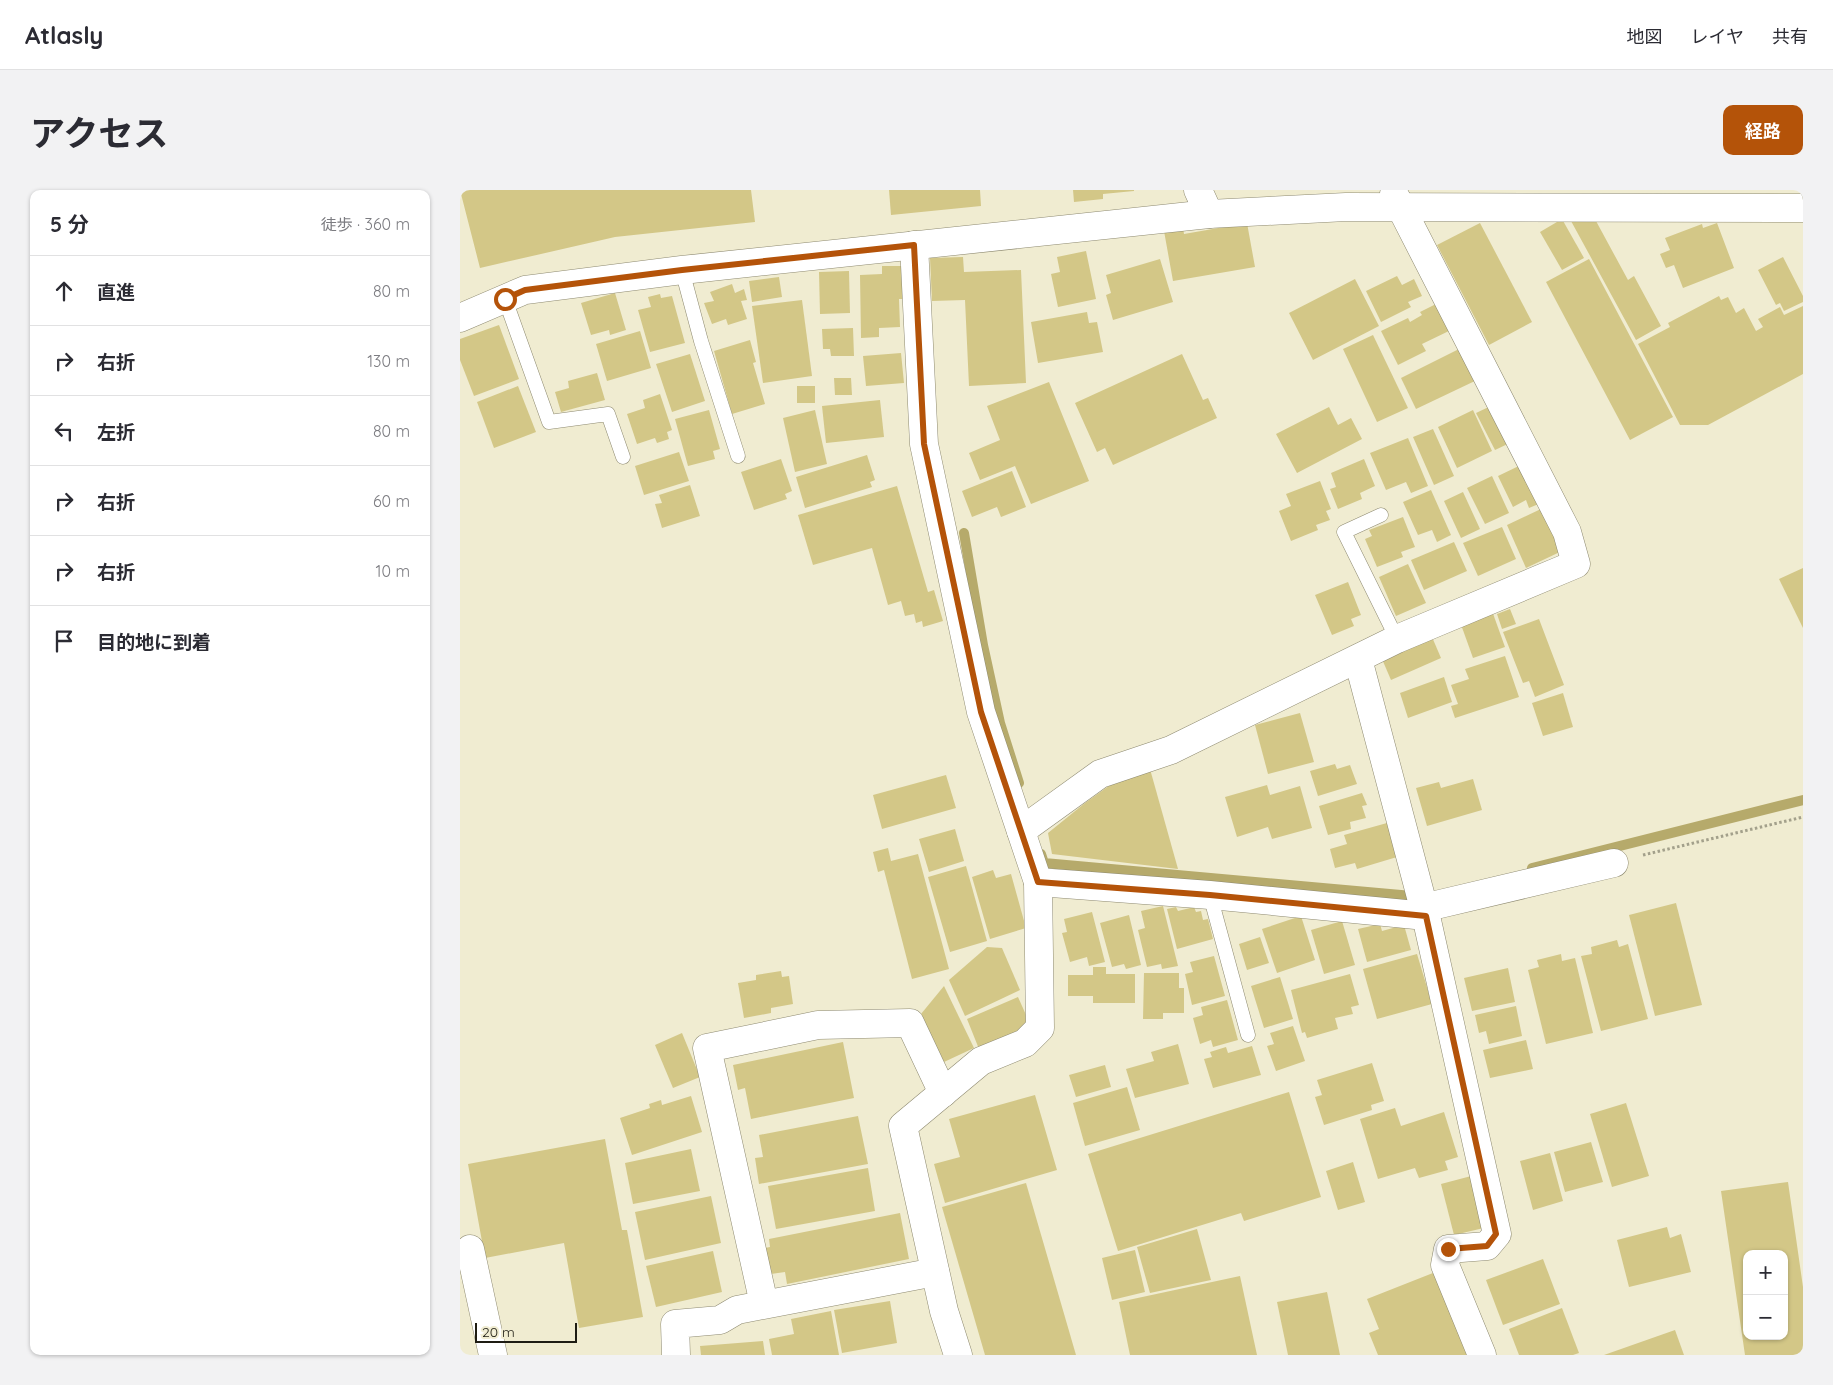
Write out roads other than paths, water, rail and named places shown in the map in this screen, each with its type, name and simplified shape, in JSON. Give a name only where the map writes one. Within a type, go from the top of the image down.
[{"type":"street","points":[[1027,826],[1100,774],[1171,750],[1398,639],[1576,564],[1568,532],[1396,199]]},
{"type":"street","points":[[460,318],[525,290],[682,270],[914,245],[1203,202],[1346,207],[1396,199],[1786,202]]},
{"type":"street","points":[[914,245],[924,444],[981,712],[1027,826],[1038,882],[1040,1028],[1025,1043],[981,1061],[904,1126],[944,1311],[958,1355]]},
{"type":"street","points":[[1358,659],[1424,912],[1496,1234],[1487,1246],[1448,1249],[1445,1265],[1482,1355]]},
{"type":"street","points":[[1038,882],[1424,912],[1614,862]]},
{"type":"street","points":[[764,1304],[707,1048],[818,1025],[910,1023],[943,1093]]},
{"type":"street","points":[[470,1249],[493,1355]]},
{"type":"street","points":[[676,1355],[675,1324],[720,1320],[737,1310],[935,1272]]},
{"type":"lane","points":[[682,270],[701,341],[738,456]]},
{"type":"lane","points":[[505,299],[549,422],[608,414],[623,457]]},
{"type":"lane","points":[[1381,515],[1344,532],[1398,639]]},
{"type":"lane","points":[[1210,895],[1248,1034]]},
{"type":"waterway","points":[[964,533],[983,645],[1000,723],[1019,783]]},
{"type":"waterway","points":[[1532,868],[1803,800]]},
{"type":"waterway","points":[[1041,854],[1044,863],[1412,896],[1418,895]]}]
